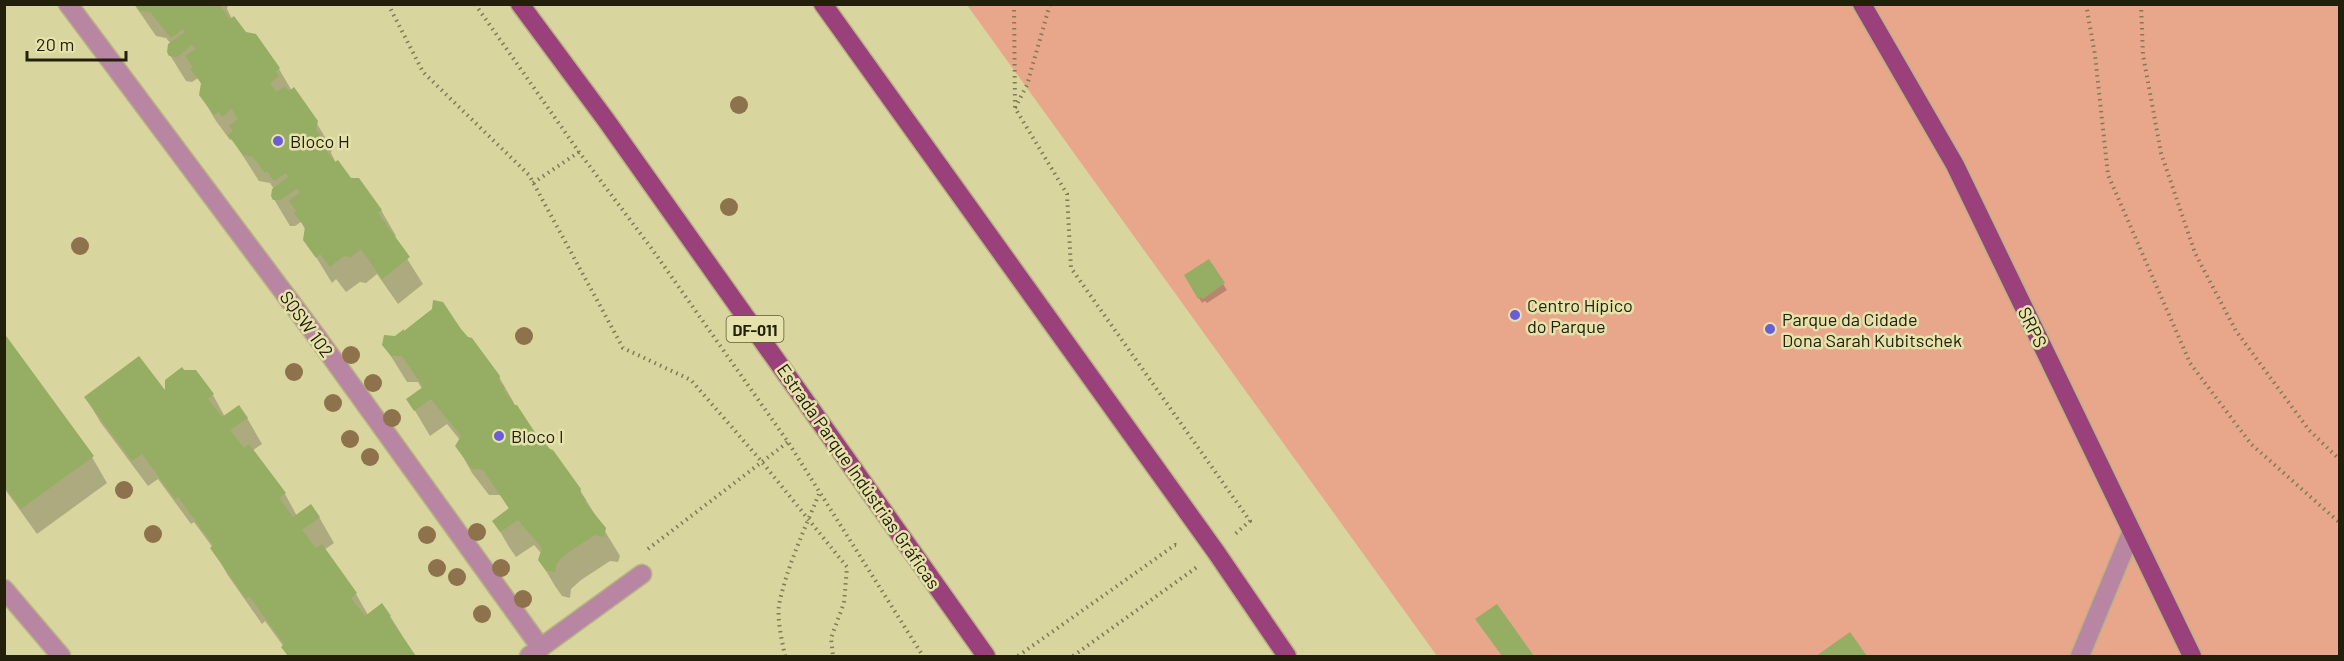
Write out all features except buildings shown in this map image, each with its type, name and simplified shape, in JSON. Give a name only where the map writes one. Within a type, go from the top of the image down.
[{"type":"main road","name":"Estrada Parque Indústrias Gráficas","points":[[520,4],[606,120],[986,657]]},
{"type":"main road","points":[[823,4],[1216,552],[1287,657]]},
{"type":"main road","name":"SRPS","points":[[1862,4],[1955,165],[2192,657]]},
{"type":"street","name":"SQSW 102","points":[[68,4],[317,337],[535,652],[642,574]]},
{"type":"street","points":[[2080,657],[2131,533]]},
{"type":"street","points":[[4,589],[61,657]]},
{"type":"path","points":[[388,4],[423,72],[529,175],[623,348],[691,380],[762,462],[847,567],[844,603],[831,638],[833,657]]},
{"type":"path","points":[[475,4],[788,442],[923,657]]},
{"type":"path","points":[[1014,4],[1015,108],[1066,194],[1071,267],[1250,521],[1216,552],[1073,657]]},
{"type":"path","points":[[1015,108],[1027,85],[1050,4]]},
{"type":"path","points":[[2086,4],[2095,56],[2108,175],[2190,363],[2251,444],[2340,522]]},
{"type":"path","points":[[2140,4],[2143,55],[2161,153],[2195,253],[2236,331],[2309,430],[2340,460]]},
{"type":"path","points":[[533,183],[579,152]]},
{"type":"path","points":[[647,550],[788,442]]},
{"type":"path","points":[[785,657],[779,606],[819,493]]},
{"type":"path","points":[[1018,657],[1175,545],[1216,552]]},
{"type":"shaded area","name":"Parque da Cidade Dona Sarah Kubitschek","points":[[967,5],[2339,5],[2339,656],[1437,656]]},
{"type":"place","name":"Bloco H","points":[[278,141]]},
{"type":"place","name":"Centro Hípico do Parque","points":[[1515,315]]},
{"type":"place","name":"Parque da Cidade Dona Sarah Kubitschek","points":[[1770,329]]},
{"type":"place","name":"Bloco I","points":[[499,436]]}]
